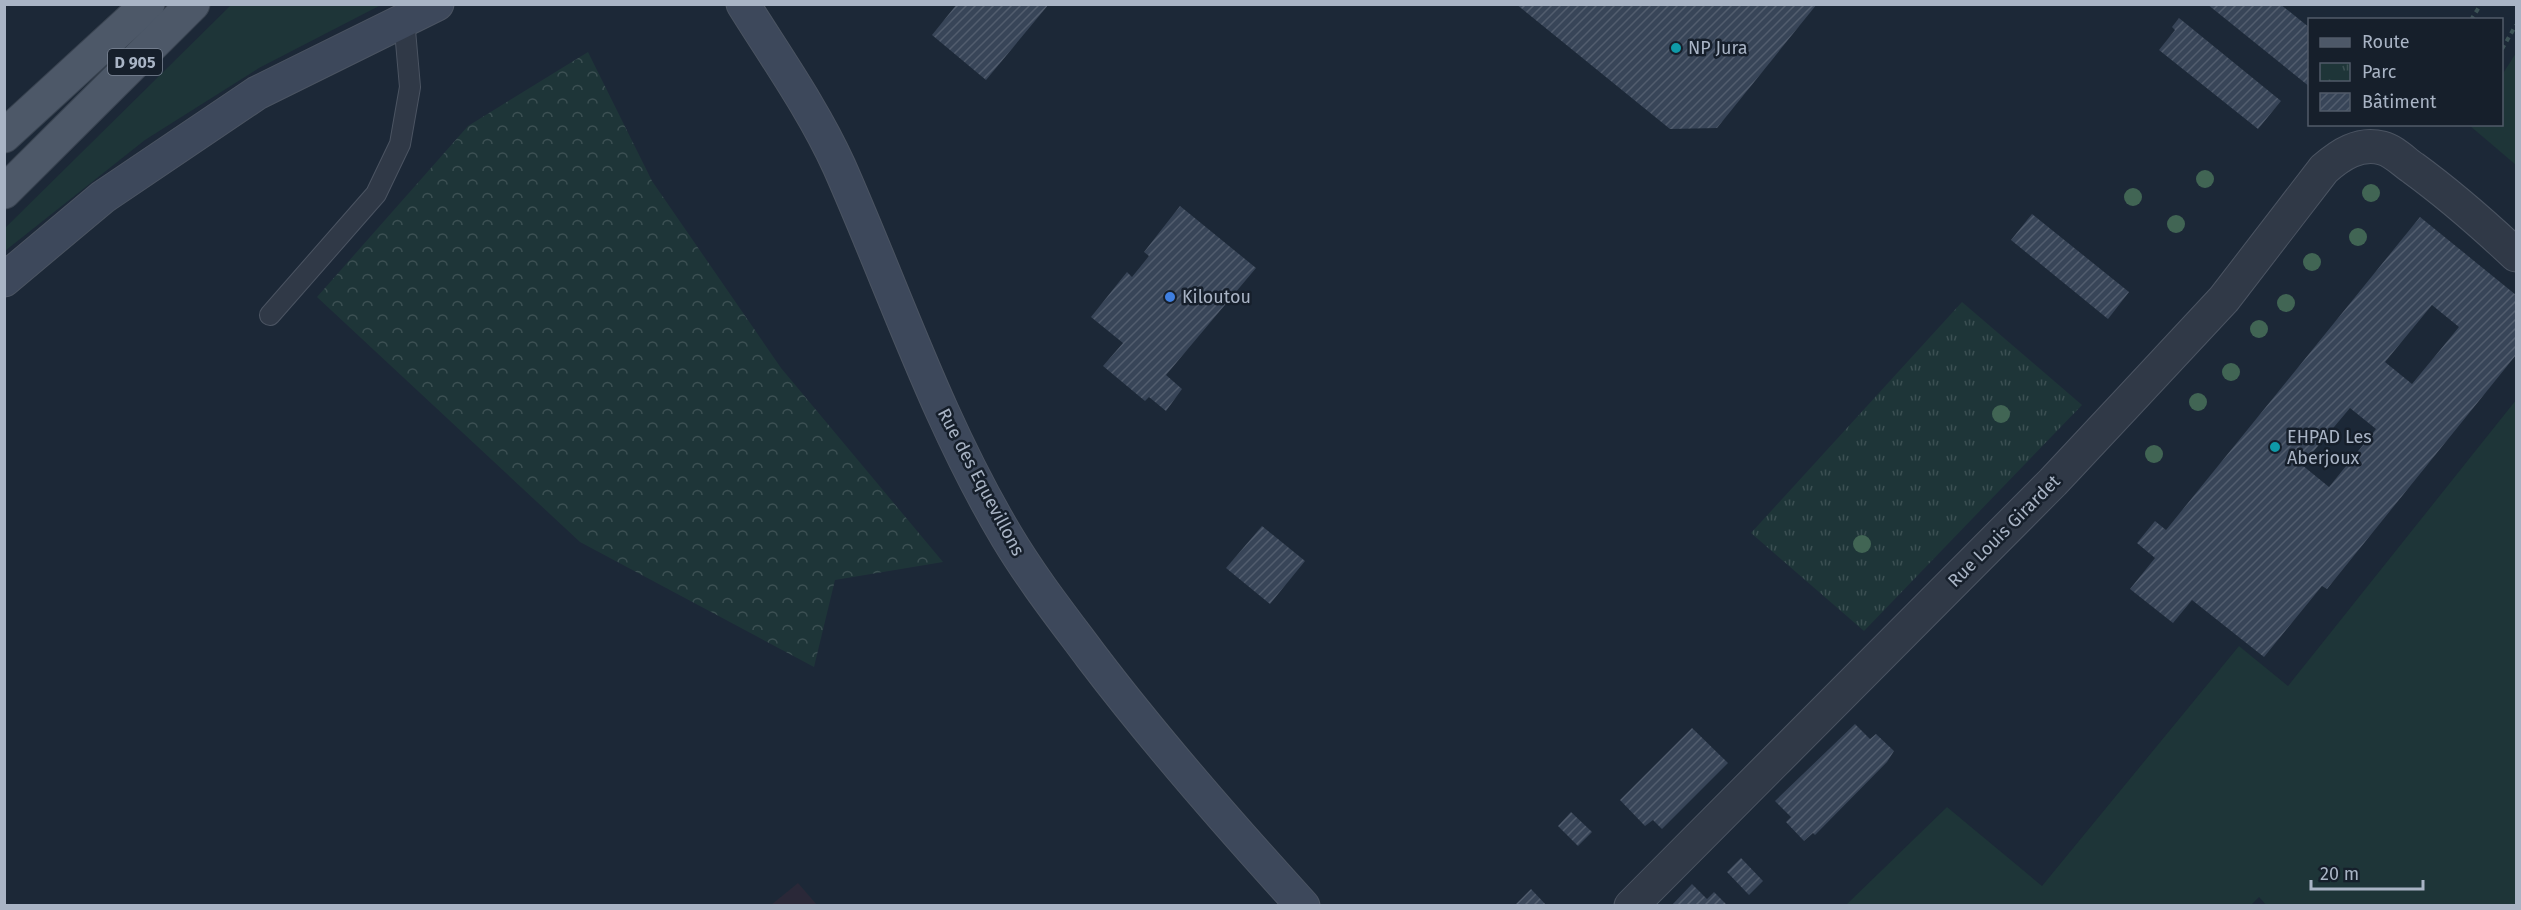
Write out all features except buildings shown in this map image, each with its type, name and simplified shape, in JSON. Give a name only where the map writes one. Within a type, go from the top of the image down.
[{"type":"main road","points":[[4,136],[148,4]]},
{"type":"main road","name":"D 905","points":[[4,192],[193,4]]},
{"type":"street","points":[[4,280],[103,197],[257,93],[437,4]]},
{"type":"street","name":"Rue des Equevillons","points":[[743,4],[807,105],[838,164],[940,407],[1007,537],[1051,603],[1129,705],[1213,807],[1303,906]]},
{"type":"street","name":"Rue Louis Girardet","points":[[1631,906],[2053,482],[2224,299],[2324,169],[2343,153],[2362,147],[2382,148],[2394,154],[2454,198],[2517,255]]},
{"type":"lane","points":[[270,315],[376,194],[400,144],[410,87],[404,19]]},
{"type":"path","points":[[2471,18],[2481,4]]},
{"type":"path","points":[[2503,47],[2517,25]]},
{"type":"shaded area","points":[[798,883],[817,905],[771,905]]},
{"type":"green space","points":[[231,5],[381,5],[259,68],[145,140],[5,251],[5,228]]},
{"type":"green space","points":[[588,52],[652,181],[781,368],[943,562],[835,580],[814,667],[580,542],[317,297],[468,126]]},
{"type":"green space","points":[[2516,53],[2516,165],[2470,126],[2503,126],[2503,73]]},
{"type":"green space","points":[[1962,302],[2082,405],[1864,631],[1751,533]]},
{"type":"green space","points":[[2516,400],[2516,905],[2267,906],[2259,897],[2250,906],[1846,905],[1947,807],[2042,886],[2239,646],[2288,686]]},
{"type":"place","name":"NP Jura","points":[[1676,48]]},
{"type":"place","name":"Kiloutou","points":[[1170,297]]},
{"type":"place","name":"EHPAD Les Aberjoux","points":[[2275,447]]}]
